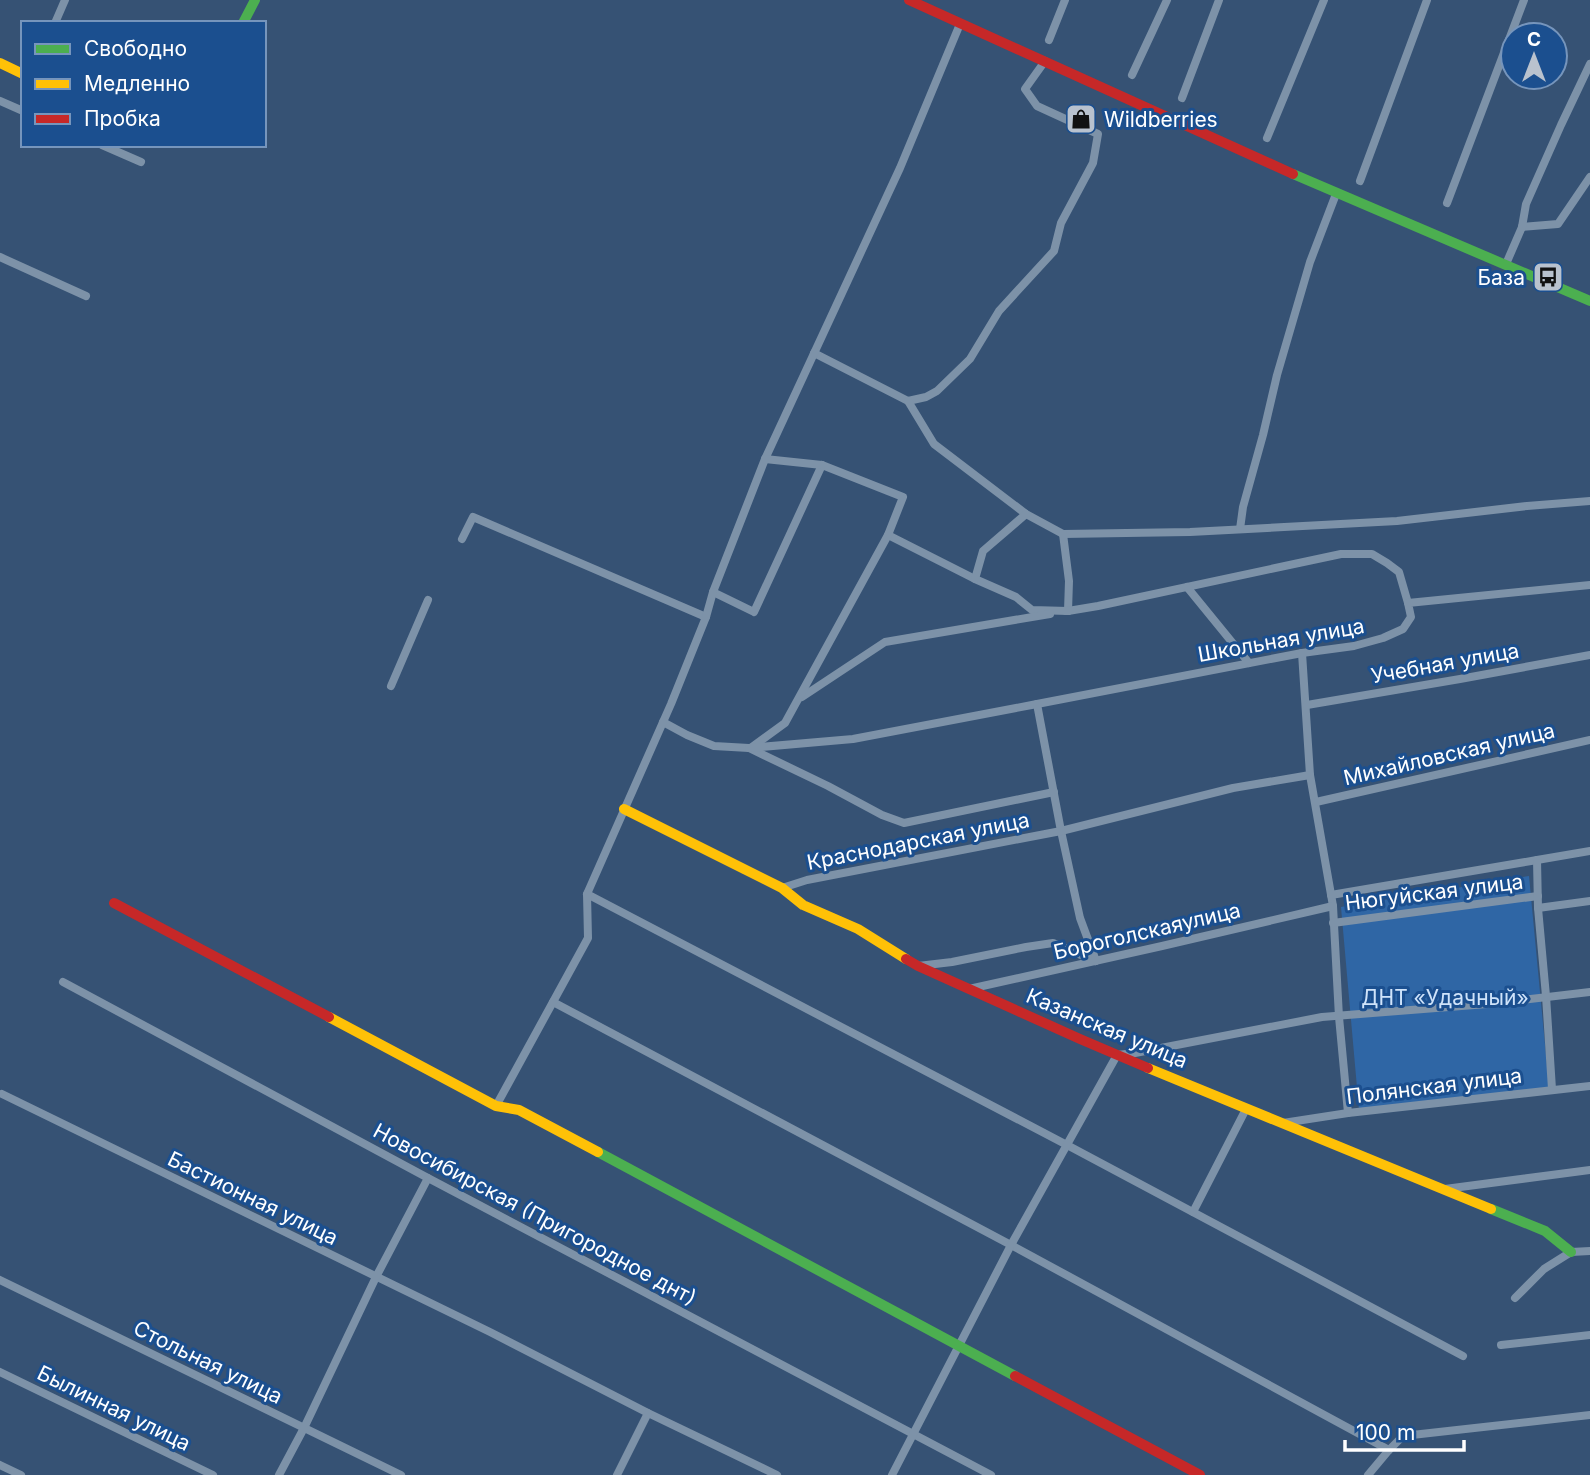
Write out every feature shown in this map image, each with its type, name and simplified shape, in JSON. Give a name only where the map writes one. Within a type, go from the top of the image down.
[{"type":"street","points":[[56,21],[65,0]]},
{"type":"street","points":[[244,21],[255,0]]},
{"type":"street","points":[[909,0],[1336,194],[1590,301]]},
{"type":"street","points":[[1049,40],[1065,0]]},
{"type":"street","points":[[1132,75],[1167,0]]},
{"type":"street","points":[[1182,97],[1220,0]]},
{"type":"street","points":[[1267,138],[1324,0]]},
{"type":"street","points":[[1360,181],[1427,0]]},
{"type":"street","points":[[1447,203],[1524,0]]},
{"type":"street","points":[[496,1106],[588,938],[587,894],[663,722],[765,459],[900,168],[960,24]]},
{"type":"street","points":[[908,401],[937,391],[970,359],[999,311],[1054,251],[1061,223],[1093,163],[1098,134],[1037,106],[1025,89],[1045,61]]},
{"type":"street","points":[[0,63],[21,73]]},
{"type":"street","points":[[1506,264],[1522,227],[1526,204],[1590,64]]},
{"type":"street","points":[[0,101],[21,110]]},
{"type":"street","points":[[107,147],[141,162]]},
{"type":"street","points":[[1522,227],[1558,224],[1590,177]]},
{"type":"street","points":[[1240,528],[1277,375],[1310,261],[1336,194]]},
{"type":"street","points":[[0,257],[86,296]]},
{"type":"street","points":[[814,353],[908,401],[934,444],[1026,514],[1063,534],[1190,532],[1398,521],[1590,501]]},
{"type":"street","points":[[749,748],[785,723],[888,535],[903,496],[822,466],[765,459]]},
{"type":"street","points":[[713,592],[754,612],[822,466]]},
{"type":"street","points":[[975,579],[984,551],[1026,514]]},
{"type":"street","points":[[462,539],[473,517],[705,617]]},
{"type":"street","points":[[1063,534],[1069,581],[1068,611]]},
{"type":"street","points":[[888,535],[1016,597],[1032,610],[1068,611]]},
{"type":"street","points":[[799,699],[885,642],[1068,611],[1341,554],[1373,554],[1387,563],[1399,572],[1408,603],[1590,585]]},
{"type":"street","points":[[1186,587],[1249,663]]},
{"type":"street","points":[[391,686],[428,600]]},
{"type":"street","name":"Школьная улица","points":[[749,748],[853,739],[1302,653],[1354,646],[1403,629],[1411,617],[1408,603]]},
{"type":"street","points":[[1302,653],[1310,775],[1333,906],[1348,1114]]},
{"type":"street","name":"Учебная улица","points":[[1307,705],[1590,655]]},
{"type":"street","points":[[1037,704],[1080,918],[1097,961]]},
{"type":"street","points":[[663,722],[714,746],[749,748],[882,815],[904,823],[1054,792]]},
{"type":"street","name":"Михайловская улица","points":[[1316,802],[1590,740]]},
{"type":"street","points":[[1061,831],[1233,788],[1310,775]]},
{"type":"street","name":"Казанская улица","points":[[624,809],[782,888],[803,905],[858,929],[918,966],[1117,1055],[1545,1231],[1571,1252]]},
{"type":"street","name":"Краснодарская улица","points":[[782,888],[807,880],[1061,831]]},
{"type":"street","points":[[1331,895],[1590,851]]},
{"type":"street","points":[[1537,860],[1538,908],[1552,1089]]},
{"type":"street","points":[[587,894],[1463,1356]]},
{"type":"street","name":"Нюгуйская улица","points":[[1333,923],[1538,896]]},
{"type":"street","name":"Нюгуйская улица","points":[[1538,908],[1590,901]]},
{"type":"street","points":[[114,903],[496,1106],[519,1110],[1200,1475]]},
{"type":"street","name":"Бороголскаяулица","points":[[970,989],[1333,906]]},
{"type":"street","points":[[918,966],[1053,943],[1097,961]]},
{"type":"street","name":"Новосибирская (Пригородное днт)","points":[[63,982],[991,1475]]},
{"type":"street","points":[[892,1475],[1011,1245],[1117,1055],[1135,1054],[1322,1017],[1488,1004],[1590,992]]},
{"type":"street","points":[[553,1002],[1011,1245],[1388,1450]]},
{"type":"street","name":"Полянская улица","points":[[1283,1123],[1590,1086]]},
{"type":"street","name":"Бастионная улица","points":[[2,1094],[777,1475]]},
{"type":"street","points":[[1193,1212],[1246,1109]]},
{"type":"street","points":[[1442,1189],[1590,1170]]},
{"type":"street","points":[[279,1475],[428,1178]]},
{"type":"street","points":[[1515,1298],[1544,1269],[1571,1252],[1590,1251]]},
{"type":"street","name":"Стольная улица","points":[[0,1280],[401,1475]]},
{"type":"street","points":[[1501,1345],[1590,1335]]},
{"type":"street","name":"Былинная улица","points":[[0,1372],[213,1475]]},
{"type":"street","points":[[617,1475],[648,1413]]},
{"type":"street","points":[[1368,1475],[1403,1436],[1590,1415]]},
{"type":"street","points":[[0,1465],[21,1475]]},
{"type":"green space","name":"ДНТ «Удачный»","points":[[1529,876],[1549,1087],[1359,1110],[1341,907]]},
{"type":"traffic: fast","points":[[244,21],[255,0]]},
{"type":"traffic: fast","points":[[1293,174],[1590,301]]},
{"type":"traffic: fast","points":[[598,1152],[1015,1376]]},
{"type":"traffic: fast","points":[[1491,1209],[1545,1231],[1571,1252]]},
{"type":"traffic: slow","points":[[0,63],[21,73]]},
{"type":"traffic: slow","points":[[624,809],[782,888],[803,905],[858,929],[906,959]]},
{"type":"traffic: slow","points":[[329,1017],[496,1106],[519,1110],[598,1152]]},
{"type":"traffic: slow","points":[[1148,1068],[1491,1209]]},
{"type":"traffic: jam","points":[[909,0],[1293,174]]},
{"type":"traffic: jam","points":[[114,903],[329,1017]]},
{"type":"traffic: jam","points":[[906,959],[1148,1068]]},
{"type":"traffic: jam","points":[[1015,1376],[1200,1475]]},
{"type":"place","name":"Wildberries","points":[[1081,119]]},
{"type":"place","name":"База","points":[[1548,277]]}]
